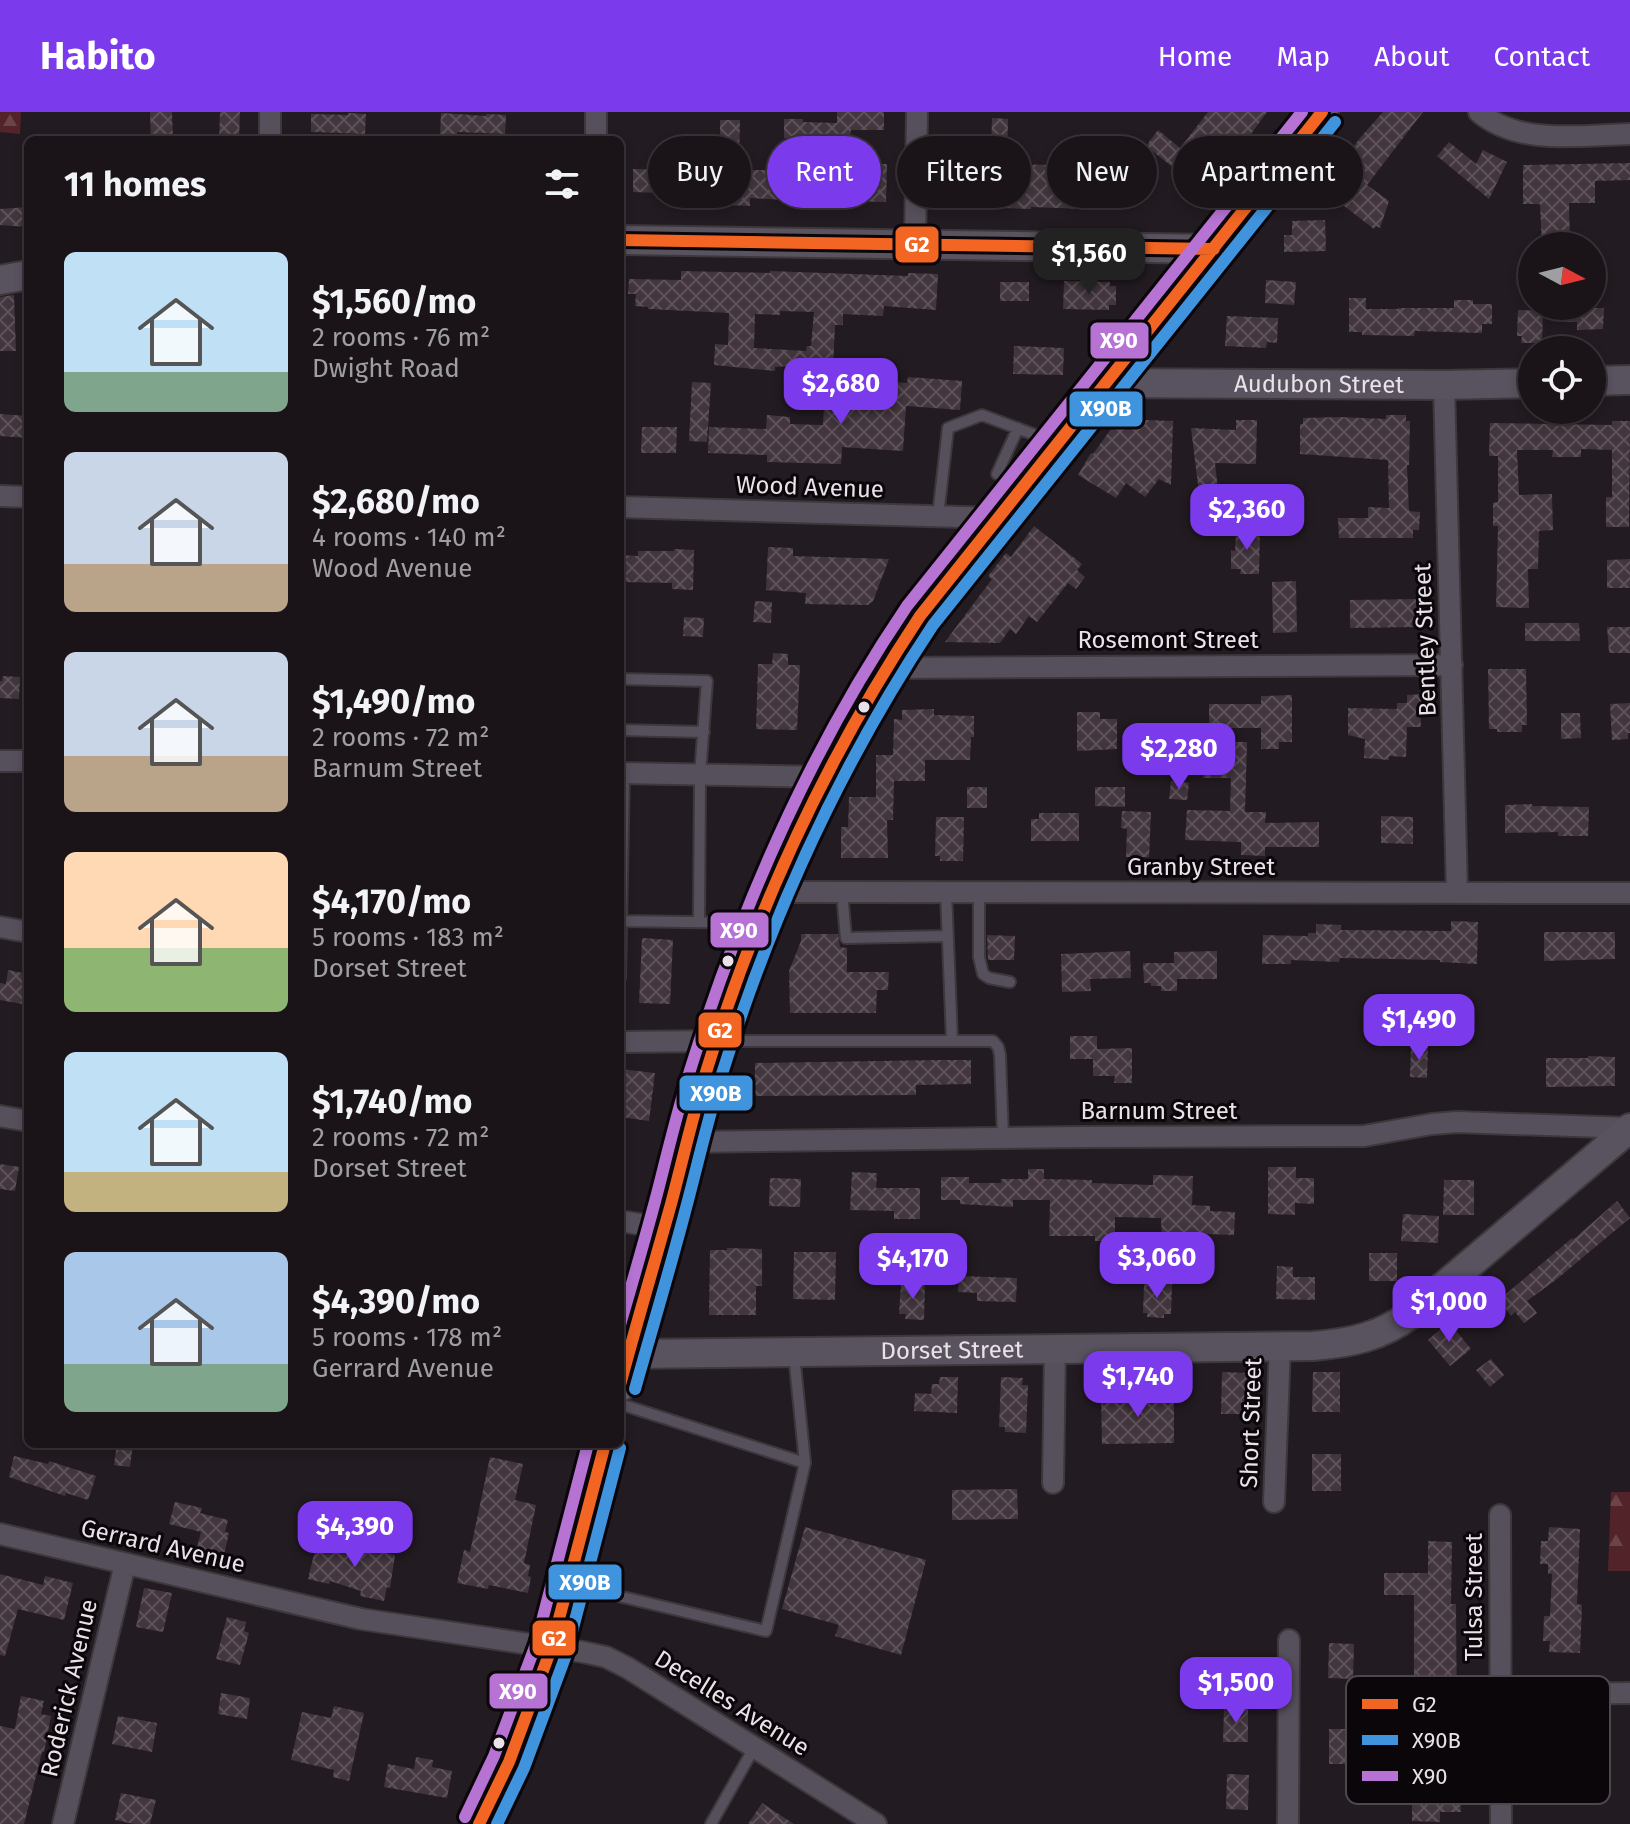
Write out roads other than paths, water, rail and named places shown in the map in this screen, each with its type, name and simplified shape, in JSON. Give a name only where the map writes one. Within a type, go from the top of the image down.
[{"type":"main road","points":[[624,1370],[716,1041],[772,892],[824,777],[863,702],[920,616],[1322,112]]},
{"type":"main road","points":[[479,1824],[509,1762],[551,1649],[604,1448]]},
{"type":"street","points":[[270,112],[270,136]]},
{"type":"street","points":[[596,112],[596,136]]},
{"type":"street","points":[[915,244],[917,112]]},
{"type":"street","points":[[1479,112],[1487,119],[1534,135],[1630,134]]},
{"type":"street","points":[[624,240],[1214,249]]},
{"type":"street","points":[[0,280],[24,276]]},
{"type":"street","points":[[1606,381],[1630,380]]},
{"type":"street","name":"Audubon Street","points":[[1105,383],[1518,383]]},
{"type":"street","name":"Bentley Street","points":[[1444,385],[1457,893]]},
{"type":"street","points":[[0,496],[24,497]]},
{"type":"street","name":"Wood Avenue","points":[[624,507],[998,518]]},
{"type":"street","name":"Rosemont Street","points":[[884,668],[1452,665]]},
{"type":"street","points":[[0,761],[24,761]]},
{"type":"street","points":[[624,773],[824,777]]},
{"type":"street","name":"Granby Street","points":[[772,892],[1630,893]]},
{"type":"street","points":[[0,927],[24,931]]},
{"type":"street","points":[[624,1042],[716,1041]]},
{"type":"street","points":[[0,1116],[24,1120]]},
{"type":"street","name":"Barnum Street","points":[[688,1142],[1364,1136],[1457,1122],[1630,1128]]},
{"type":"street","name":"Dorset Street","points":[[628,1354],[1313,1346],[1352,1342],[1373,1336],[1411,1314],[1630,1128]]},
{"type":"street","points":[[624,1222],[664,1228]]},
{"type":"street","name":"Short Street","points":[[1274,1502],[1280,1346]]},
{"type":"street","points":[[1053,1483],[1055,1349]]},
{"type":"street","name":"Tulsa Street","points":[[1500,1515],[1500,1676]]},
{"type":"street","name":"Gerrard Avenue","points":[[0,1534],[361,1619],[551,1649]]},
{"type":"street","name":"Roderick Avenue","points":[[63,1824],[125,1564]]},
{"type":"street","points":[[1288,1824],[1289,1640]]},
{"type":"street","name":"Decelles Avenue","points":[[551,1649],[606,1657],[628,1668],[876,1824]]},
{"type":"street","points":[[1610,1693],[1630,1693]]},
{"type":"street","name":"Tulsa Street","points":[[1501,1804],[1501,1824]]},
{"type":"lane","points":[[938,516],[948,428],[982,415],[1057,443]]},
{"type":"lane","points":[[997,474],[1018,428]]},
{"type":"lane","points":[[624,679],[707,681],[700,775],[699,922]]},
{"type":"lane","points":[[624,730],[704,732]]},
{"type":"lane","points":[[842,892],[846,938],[948,936]]},
{"type":"lane","points":[[946,892],[952,1040]]},
{"type":"lane","points":[[979,892],[979,957],[983,974],[1010,982]]},
{"type":"lane","points":[[624,921],[759,923]]},
{"type":"lane","points":[[716,1041],[993,1041],[998,1047],[1003,1138]]},
{"type":"lane","points":[[568,1584],[766,1631],[805,1463],[793,1352]]},
{"type":"lane","points":[[624,1405],[805,1463]]},
{"type":"lane","points":[[711,1824],[754,1748]]}]
